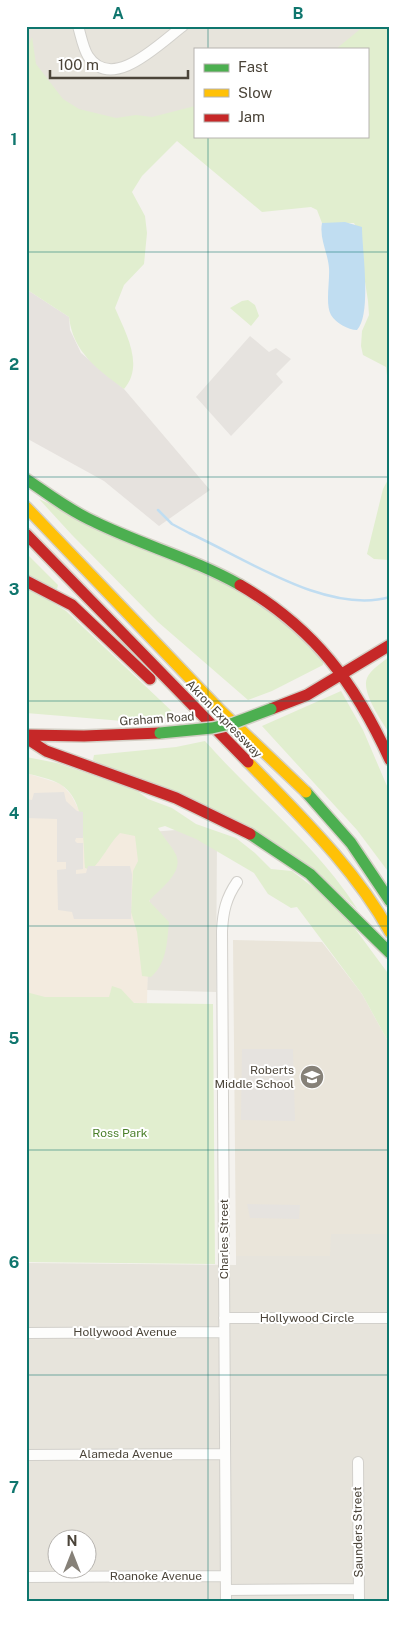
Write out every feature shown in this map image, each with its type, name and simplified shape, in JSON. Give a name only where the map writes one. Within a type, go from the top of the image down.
[{"type":"main road","points":[[26,480],[97,523],[235,581],[267,601],[306,632],[344,675],[390,760]]},
{"type":"main road","name":"Akron Expressway","points":[[26,507],[220,710],[294,780],[351,843],[390,901]]},
{"type":"main road","name":"Akron Expressway","points":[[26,534],[327,844],[381,916],[390,932]]},
{"type":"main road","points":[[26,581],[72,605],[176,704],[210,724]]},
{"type":"main road","name":"Graham Road","points":[[26,736],[160,733],[212,728],[234,723],[307,695],[344,675],[390,645]]},
{"type":"main road","points":[[26,736],[46,750],[188,803],[254,836],[297,864],[390,953]]},
{"type":"street","points":[[78,26],[87,56],[102,68],[109,70],[125,68],[183,26]]},
{"type":"street","name":"Charles Street","points":[[226,1595],[222,930],[223,910],[228,895],[237,882]]},
{"type":"street","name":"Hollywood Circle","points":[[224,1318],[390,1318]]},
{"type":"street","name":"Hollywood Avenue","points":[[26,1333],[224,1332]]},
{"type":"street","name":"Alameda Avenue","points":[[26,1454],[225,1454]]},
{"type":"street","name":"Saunders Street","points":[[358,1462],[359,1601]]},
{"type":"street","name":"Roanoke Avenue","points":[[26,1576],[226,1576]]},
{"type":"street","points":[[226,1595],[359,1590]]},
{"type":"shaded area","points":[[26,26],[374,26],[367,48],[194,48],[194,108],[92,144],[26,77]]},
{"type":"shaded area","points":[[26,289],[69,317],[70,330],[81,353],[124,389],[210,490],[159,526],[104,481],[26,438]]},
{"type":"shaded area","points":[[250,336],[269,352],[276,348],[291,359],[276,374],[283,382],[231,436],[196,397]]},
{"type":"shaded area","points":[[26,773],[61,784],[71,795],[78,808],[151,832],[147,1003],[26,1002]]},
{"type":"shaded area","points":[[64,792],[66,801],[77,811],[83,812],[83,838],[76,838],[75,841],[83,843],[83,869],[76,870],[76,874],[86,873],[88,866],[130,866],[132,874],[131,919],[74,919],[72,912],[58,910],[57,870],[66,869],[66,862],[57,862],[57,819],[27,818],[26,799],[32,800],[34,793]]},
{"type":"shaded area","points":[[176,830],[217,838],[216,992],[147,990],[151,832]]},
{"type":"shaded area","name":"Roberts Middle School","points":[[233,940],[322,942],[362,994],[390,1045],[390,1234],[331,1234],[330,1256],[236,1256]]},
{"type":"shaded area","points":[[242,1049],[293,1049],[295,1121],[241,1120]]},
{"type":"shaded area","points":[[247,1204],[300,1205],[299,1219],[250,1218]]},
{"type":"shaded area","points":[[330,1234],[390,1234],[390,1601],[26,1601],[26,1263],[236,1265],[236,1256],[330,1256]]},
{"type":"green space","points":[[364,26],[390,26],[390,401],[386,367],[363,355],[361,346],[362,331],[369,315],[363,269],[362,237],[354,223],[322,223],[317,210],[311,207],[262,212],[177,141],[142,176],[132,192],[145,216],[147,233],[144,264],[124,285],[115,308],[128,338],[133,359],[133,370],[130,380],[124,389],[96,367],[81,350],[71,329],[69,317],[26,289],[26,51],[32,37],[36,64],[63,99],[79,109],[116,118],[136,115],[152,117],[194,106],[194,138],[368,138],[368,48],[337,48]]},
{"type":"green space","points":[[248,300],[255,305],[259,316],[251,326],[230,308],[242,301]]},
{"type":"green space","points":[[390,476],[390,560],[374,559],[367,554],[383,489]]},
{"type":"green space","points":[[39,499],[231,585],[281,617],[323,662],[323,665],[272,691],[248,700],[158,622]]},
{"type":"green space","points":[[26,553],[58,585],[57,589],[26,576]]},
{"type":"green space","points":[[26,586],[66,611],[178,717],[135,722],[26,713]]},
{"type":"green space","points":[[390,656],[390,734],[373,707],[366,684],[371,672]]},
{"type":"green space","points":[[341,691],[363,730],[390,793],[390,874],[357,830],[262,726]]},
{"type":"green space","points":[[205,741],[305,843],[342,886],[358,910],[313,869],[93,760],[94,755],[176,747]]},
{"type":"green space","points":[[26,757],[57,763],[136,790],[148,799],[172,808],[196,824],[236,838],[271,869],[292,871],[339,907],[390,976],[390,1045],[362,994],[297,907],[291,908],[268,894],[254,873],[196,839],[165,826],[158,828],[175,853],[177,867],[170,880],[149,901],[169,922],[167,944],[163,959],[156,971],[151,977],[142,976],[137,932],[131,912],[133,871],[138,861],[135,836],[120,833],[91,870],[85,868],[82,822],[75,800],[60,784],[26,773]]},
{"type":"green space","name":"Ross Park","points":[[112,986],[121,989],[134,1003],[213,1004],[215,1264],[26,1262],[26,992],[45,997],[109,997]]},
{"type":"water","points":[[345,222],[362,227],[365,296],[362,322],[357,330],[346,327],[336,321],[329,311],[328,305],[329,268],[321,229],[322,223]]},
{"type":"waterway","points":[[158,510],[172,524],[189,533],[261,569],[313,591],[340,598],[366,600],[390,597]]},
{"type":"traffic: fast","points":[[26,479],[86,518],[205,567],[240,585]]},
{"type":"traffic: fast","points":[[160,733],[212,728],[234,723],[271,709]]},
{"type":"traffic: fast","points":[[306,792],[351,843],[390,901]]},
{"type":"traffic: fast","points":[[250,834],[310,874],[390,953]]},
{"type":"traffic: slow","points":[[26,507],[220,710],[306,792]]},
{"type":"traffic: slow","points":[[248,762],[325,842],[360,885],[390,932]]},
{"type":"traffic: jam","points":[[26,534],[248,762]]},
{"type":"traffic: jam","points":[[26,581],[72,605],[150,679]]},
{"type":"traffic: jam","points":[[240,585],[290,620],[330,660],[362,706],[390,760]]},
{"type":"traffic: jam","points":[[271,709],[307,695],[390,645]]},
{"type":"traffic: jam","points":[[26,735],[84,736],[160,733]]},
{"type":"traffic: jam","points":[[26,738],[46,751],[176,798],[250,834]]},
{"type":"place","name":"Roberts Middle School","points":[[312,1077]]}]
